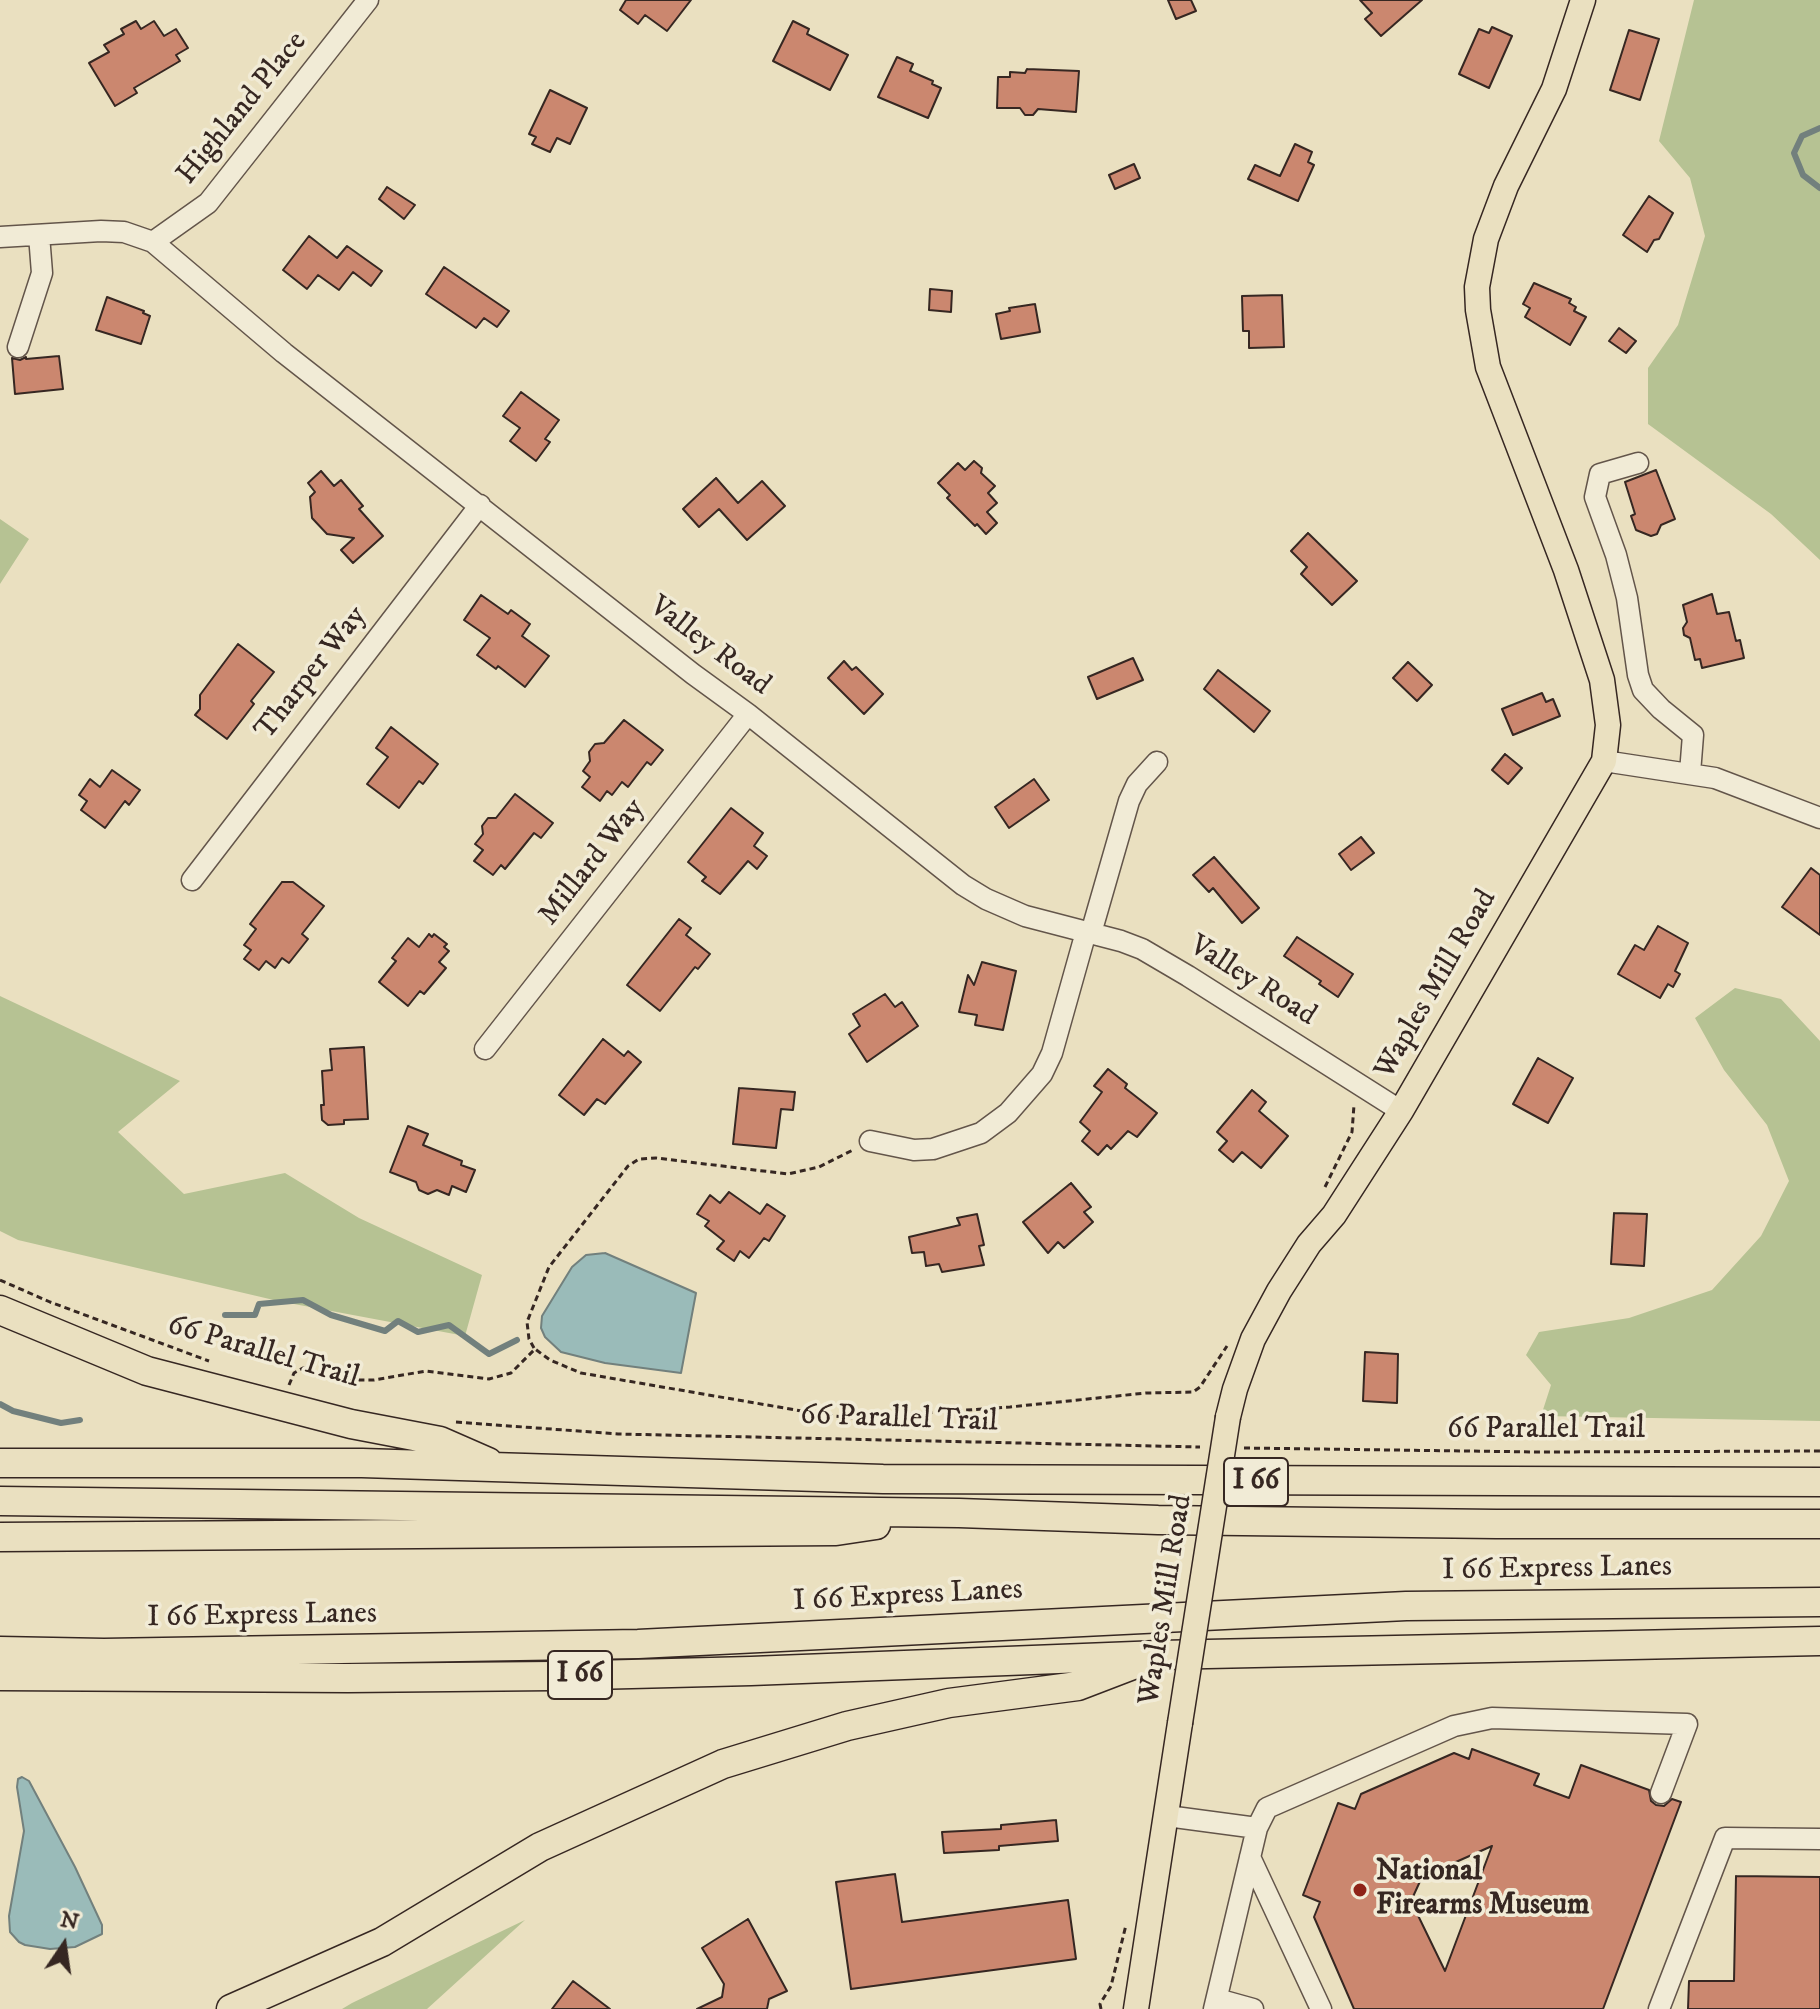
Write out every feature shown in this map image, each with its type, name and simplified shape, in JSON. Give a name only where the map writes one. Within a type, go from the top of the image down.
[{"type":"highway","points":[[0,1310],[147,1371],[351,1424],[440,1441],[504,1469]]},
{"type":"highway","name":"I 66","points":[[0,1463],[362,1463],[899,1479],[1820,1482]]},
{"type":"highway","name":"I 66 Express Lanes","points":[[0,1501],[959,1513],[1158,1520],[1820,1524]]},
{"type":"highway","points":[[0,1537],[836,1531],[959,1513]]},
{"type":"highway","name":"I 66 Express Lanes","points":[[0,1651],[104,1653],[638,1644],[1406,1606],[1820,1602]]},
{"type":"highway","points":[[0,1631],[104,1653]]},
{"type":"highway","name":"I 66","points":[[0,1676],[348,1678],[567,1675],[1160,1655],[1820,1641]]},
{"type":"highway","points":[[256,2009],[382,1942],[540,1847],[723,1764],[847,1726],[934,1706],[1078,1686],[1160,1655]]},
{"type":"highway","points":[[231,2009],[382,1942]]},
{"type":"main road","name":"Waples Mill Road","points":[[1136,2009],[1228,1417],[1253,1339],[1309,1244],[1334,1215],[1401,1111],[1604,761],[1608,725],[1602,680],[1566,570],[1488,367],[1477,287],[1486,239],[1506,186],[1554,89],[1583,0]]},
{"type":"street","name":"Highland Place","points":[[153,242],[208,203],[368,0]]},
{"type":"street","name":"Valley Road","points":[[0,237],[124,232],[153,242],[284,353],[963,885],[1025,916],[1142,949],[1401,1111]]},
{"type":"street","points":[[18,347],[42,273],[39,235]]},
{"type":"street","points":[[1638,463],[1600,474],[1595,497],[1616,555],[1627,598],[1643,690],[1693,735],[1690,773]]},
{"type":"street","name":"Tharper Way","points":[[192,880],[480,505]]},
{"type":"street","name":"Millard Way","points":[[485,1049],[748,714]]},
{"type":"street","points":[[1604,761],[1690,773],[1747,788],[1820,818]]},
{"type":"street","points":[[870,1141],[914,1150],[933,1149],[981,1133],[1008,1113],[1042,1074],[1052,1053],[1129,801],[1137,784],[1157,762]]},
{"type":"street","points":[[1253,2009],[1216,2004],[1257,1828],[1267,1808],[1454,1726],[1492,1718],[1687,1724],[1661,1793]]},
{"type":"street","points":[[1167,1816],[1257,1828]]},
{"type":"street","points":[[1659,2009],[1725,1838],[1820,1839]]},
{"type":"street","points":[[1250,1857],[1321,2009]]},
{"type":"path","points":[[870,1141],[819,1167],[797,1174],[656,1158],[639,1159],[628,1166],[549,1267],[527,1322],[529,1339],[535,1349],[550,1360],[581,1373],[855,1418],[1193,1392],[1200,1387],[1228,1344]]},
{"type":"path","name":"66 Parallel Trail","points":[[0,1280],[211,1362]]},
{"type":"path","points":[[289,1385],[294,1373],[303,1368],[358,1380],[426,1371],[489,1379],[511,1373],[535,1349]]},
{"type":"path","name":"66 Parallel Trail","points":[[455,1422],[618,1434],[1211,1448]]},
{"type":"path","name":"66 Parallel Trail","points":[[1242,1448],[1539,1452],[1820,1451]]},
{"type":"green space","points":[[1694,0],[1820,0],[1820,560],[1771,514],[1648,424],[1648,368],[1678,325],[1705,236],[1690,178],[1659,141]]},
{"type":"green space","points":[[0,519],[29,539],[0,584]]},
{"type":"green space","points":[[1735,988],[1781,999],[1820,1041],[1820,1421],[1541,1416],[1551,1385],[1526,1355],[1539,1332],[1629,1318],[1712,1290],[1761,1236],[1789,1181],[1767,1125],[1724,1070],[1695,1018]]},
{"type":"green space","points":[[0,996],[180,1081],[118,1132],[184,1194],[285,1173],[359,1218],[482,1275],[465,1336],[278,1301],[18,1240],[0,1231]]},
{"type":"green space","points":[[525,1920],[427,2009],[342,2009],[352,2003]]},
{"type":"water","points":[[605,1253],[696,1293],[681,1373],[605,1363],[561,1352],[545,1337],[541,1328],[542,1316],[572,1267],[586,1255]]},
{"type":"water","points":[[22,1777],[29,1781],[102,1925],[102,1934],[75,1947],[50,1949],[25,1945],[10,1932],[9,1916],[24,1831],[17,1787],[18,1779]]},
{"type":"building","points":[[626,0],[691,0],[667,31],[645,15],[638,24],[620,10]]},
{"type":"building","points":[[1168,0],[1191,0],[1196,11],[1176,19]]},
{"type":"building","points":[[1360,0],[1422,0],[1381,36],[1365,19],[1372,13]]},
{"type":"building","points":[[136,21],[141,29],[154,21],[164,36],[176,29],[188,48],[176,55],[180,61],[134,88],[137,93],[115,106],[89,63],[109,52],[104,45],[124,34],[121,29]]},
{"type":"building","points":[[793,21],[809,29],[807,34],[848,55],[830,90],[773,61]]},
{"type":"building","points":[[1492,27],[1512,36],[1489,88],[1459,74],[1479,29],[1489,33]]},
{"type":"building","points":[[1629,30],[1659,39],[1640,100],[1610,90]]},
{"type":"building","points":[[897,57],[913,64],[910,71],[941,88],[928,118],[878,97]]},
{"type":"building","points":[[1027,69],[1079,71],[1076,112],[1038,109],[1033,115],[1025,115],[1020,108],[997,108],[998,77],[1010,77],[1010,72],[1025,73]]},
{"type":"building","points":[[550,90],[587,108],[570,144],[557,138],[550,152],[532,144],[536,137],[529,134]]},
{"type":"building","points":[[1295,144],[1312,152],[1308,162],[1314,165],[1298,201],[1248,179],[1255,165],[1280,176]]},
{"type":"building","points":[[1134,164],[1140,178],[1115,189],[1109,175]]},
{"type":"building","points":[[387,187],[415,205],[404,219],[379,199]]},
{"type":"building","points":[[1649,196],[1673,213],[1659,239],[1654,240],[1647,252],[1623,235]]},
{"type":"building","points":[[309,236],[337,258],[347,246],[382,271],[371,286],[353,272],[339,290],[318,275],[307,289],[283,270]]},
{"type":"building","points":[[444,267],[509,311],[497,327],[484,318],[476,328],[426,294]]},
{"type":"building","points":[[1534,283],[1571,299],[1569,303],[1576,307],[1574,311],[1586,317],[1570,345],[1525,317],[1530,308],[1523,304]]},
{"type":"building","points":[[930,289],[952,291],[951,312],[929,310]]},
{"type":"building","points":[[1282,295],[1284,347],[1249,348],[1249,331],[1243,331],[1242,296]]},
{"type":"building","points":[[107,297],[150,316],[141,344],[96,330]]},
{"type":"building","points":[[1035,304],[1040,332],[1001,339],[996,314],[1010,311],[1009,308]]},
{"type":"building","points":[[1619,328],[1636,341],[1626,353],[1609,341]]},
{"type":"building","points":[[59,356],[63,389],[15,394],[12,358]]},
{"type":"building","points":[[521,392],[559,420],[545,439],[550,442],[536,461],[510,441],[520,428],[503,416]]},
{"type":"building","points":[[974,461],[995,486],[988,493],[997,503],[987,512],[997,523],[986,534],[947,498],[950,495],[938,483],[958,463],[965,470]]},
{"type":"building","points":[[1656,470],[1675,519],[1661,525],[1657,534],[1651,536],[1636,530],[1631,516],[1635,514],[1625,482]]},
{"type":"building","points":[[321,471],[334,486],[341,480],[363,506],[359,509],[383,536],[353,563],[341,550],[354,538],[327,534],[312,518],[310,497],[315,492],[308,483]]},
{"type":"building","points":[[716,478],[738,503],[762,481],[785,506],[747,540],[719,509],[699,527],[683,509]]},
{"type":"building","points":[[1308,533],[1357,581],[1332,605],[1301,574],[1307,567],[1291,551]]},
{"type":"building","points":[[1712,594],[1717,614],[1729,612],[1744,658],[1702,668],[1700,659],[1695,660],[1690,638],[1684,635],[1683,628],[1687,622],[1683,605]]},
{"type":"building","points":[[481,595],[508,614],[511,610],[530,624],[522,636],[549,656],[525,687],[498,666],[496,669],[477,655],[490,638],[464,620]]},
{"type":"building","points":[[238,644],[274,672],[227,739],[195,715],[200,709],[200,695]]},
{"type":"building","points":[[1133,658],[1143,680],[1097,699],[1088,677]]},
{"type":"building","points":[[844,661],[852,670],[856,667],[883,694],[864,714],[828,678]]},
{"type":"building","points":[[1408,662],[1432,685],[1417,701],[1393,678]]},
{"type":"building","points":[[1218,670],[1270,711],[1254,732],[1204,689]]},
{"type":"building","points":[[1542,693],[1546,702],[1553,699],[1560,716],[1513,735],[1502,709]]},
{"type":"building","points":[[624,720],[663,750],[651,765],[647,762],[628,787],[622,782],[612,795],[607,791],[600,801],[582,787],[590,777],[583,771],[595,744],[604,743]]},
{"type":"building","points":[[391,727],[438,764],[423,784],[419,781],[399,808],[367,784],[388,757],[376,748]]},
{"type":"building","points":[[1505,754],[1522,768],[1508,784],[1492,770]]},
{"type":"building","points":[[112,770],[140,790],[129,805],[125,801],[105,828],[81,810],[87,801],[79,795],[90,779],[100,787]]},
{"type":"building","points":[[1034,779],[1049,800],[1009,828],[995,807]]},
{"type":"building","points":[[515,794],[553,823],[541,838],[534,833],[505,869],[501,865],[493,875],[474,861],[483,850],[475,844],[483,834],[482,826],[488,818],[496,818]]},
{"type":"building","points":[[731,808],[763,833],[754,846],[767,856],[757,869],[748,861],[720,894],[702,881],[706,877],[688,862]]},
{"type":"building","points":[[1361,837],[1374,853],[1351,870],[1339,854]]},
{"type":"building","points":[[1214,857],[1259,908],[1242,923],[1213,888],[1209,892],[1193,875]]},
{"type":"building","points":[[1811,868],[1820,875],[1820,935],[1782,907]]},
{"type":"building","points":[[282,882],[293,882],[324,906],[302,934],[308,939],[289,963],[282,958],[275,968],[266,961],[259,970],[244,959],[251,950],[244,945],[256,929],[250,924]]},
{"type":"building","points":[[679,919],[691,928],[686,935],[710,954],[698,969],[695,967],[660,1011],[627,985]]},
{"type":"building","points":[[1658,926],[1688,943],[1675,971],[1680,974],[1673,987],[1668,984],[1660,998],[1618,974],[1635,945],[1644,950]]},
{"type":"building","points":[[429,934],[432,937],[434,934],[447,944],[444,947],[449,951],[439,962],[446,968],[424,994],[420,991],[408,1006],[379,982],[396,961],[392,958],[408,938],[419,947]]},
{"type":"building","points":[[1297,937],[1353,974],[1338,997],[1319,984],[1321,981],[1284,956]]},
{"type":"building","points":[[982,962],[1016,971],[1003,1030],[975,1025],[977,1015],[959,1012],[968,975],[974,985]]},
{"type":"building","points":[[885,994],[895,1007],[902,1002],[918,1026],[867,1062],[849,1034],[860,1026],[853,1014]]},
{"type":"building","points":[[603,1039],[624,1056],[628,1051],[641,1062],[605,1104],[597,1099],[584,1115],[559,1095]]},
{"type":"building","points":[[364,1047],[368,1119],[344,1120],[344,1124],[328,1125],[322,1120],[321,1105],[324,1105],[322,1071],[332,1070],[330,1049]]},
{"type":"building","points":[[1538,1058],[1573,1078],[1548,1123],[1513,1104]]},
{"type":"building","points":[[1108,1069],[1127,1084],[1125,1088],[1157,1113],[1137,1137],[1128,1131],[1111,1149],[1107,1145],[1098,1155],[1082,1141],[1090,1131],[1080,1122],[1102,1092],[1094,1086]]},
{"type":"building","points":[[739,1088],[795,1092],[793,1110],[781,1109],[776,1148],[733,1144]]},
{"type":"building","points":[[1252,1090],[1266,1102],[1259,1111],[1288,1136],[1261,1168],[1242,1152],[1233,1162],[1219,1150],[1227,1141],[1217,1132]]},
{"type":"building","points":[[408,1126],[428,1134],[423,1145],[462,1161],[461,1165],[475,1170],[466,1192],[452,1186],[449,1195],[437,1190],[428,1194],[419,1190],[416,1182],[390,1172]]},
{"type":"building","points":[[1071,1183],[1091,1207],[1084,1212],[1093,1222],[1064,1248],[1058,1242],[1048,1253],[1023,1222]]},
{"type":"building","points":[[729,1192],[760,1214],[767,1204],[785,1216],[769,1241],[764,1238],[749,1258],[740,1251],[734,1261],[717,1249],[724,1241],[705,1226],[709,1221],[697,1214],[710,1195],[720,1203]]},
{"type":"building","points":[[1614,1213],[1647,1214],[1644,1266],[1611,1264]]},
{"type":"building","points":[[977,1214],[984,1245],[979,1246],[984,1265],[942,1272],[939,1264],[926,1266],[924,1252],[912,1253],[909,1237],[960,1225],[957,1218]]},
{"type":"building","points":[[1365,1352],[1398,1354],[1397,1403],[1363,1401]]},
{"type":"building","points":[[1472,1749],[1539,1774],[1534,1785],[1569,1798],[1581,1765],[1649,1790],[1651,1801],[1656,1805],[1664,1806],[1672,1799],[1681,1802],[1603,2009],[1354,2009],[1314,1917],[1320,1902],[1303,1895],[1338,1803],[1355,1809],[1361,1794],[1454,1753],[1469,1759]],"holes":[[[1492,1846],[1445,1971],[1411,1901],[1422,1877]]]},
{"type":"building","points":[[1056,1820],[1058,1841],[999,1846],[999,1850],[944,1853],[942,1832],[1001,1829],[1001,1825]]},
{"type":"building","points":[[895,1874],[902,1922],[1068,1900],[1076,1959],[851,1989],[836,1882]]},
{"type":"building","points":[[1736,1876],[1820,1877],[1820,2009],[1688,2009],[1689,1981],[1734,1981]]},
{"type":"building","points":[[748,1919],[787,1991],[769,1999],[767,2009],[697,2009],[722,1997],[724,1984],[702,1948]]},
{"type":"building","points":[[573,1981],[610,2009],[552,2009]]},
{"type":"waterway","points":[[1820,128],[1802,136],[1794,153],[1803,175],[1820,188]]},
{"type":"waterway","points":[[225,1315],[255,1315],[259,1304],[303,1300],[331,1315],[385,1331],[398,1321],[418,1332],[449,1325],[489,1354],[517,1340]]},
{"type":"waterway","points":[[0,1404],[13,1411],[61,1423],[80,1420]]},
{"type":"place","name":"National Firearms Museum","points":[[1360,1890]]}]
